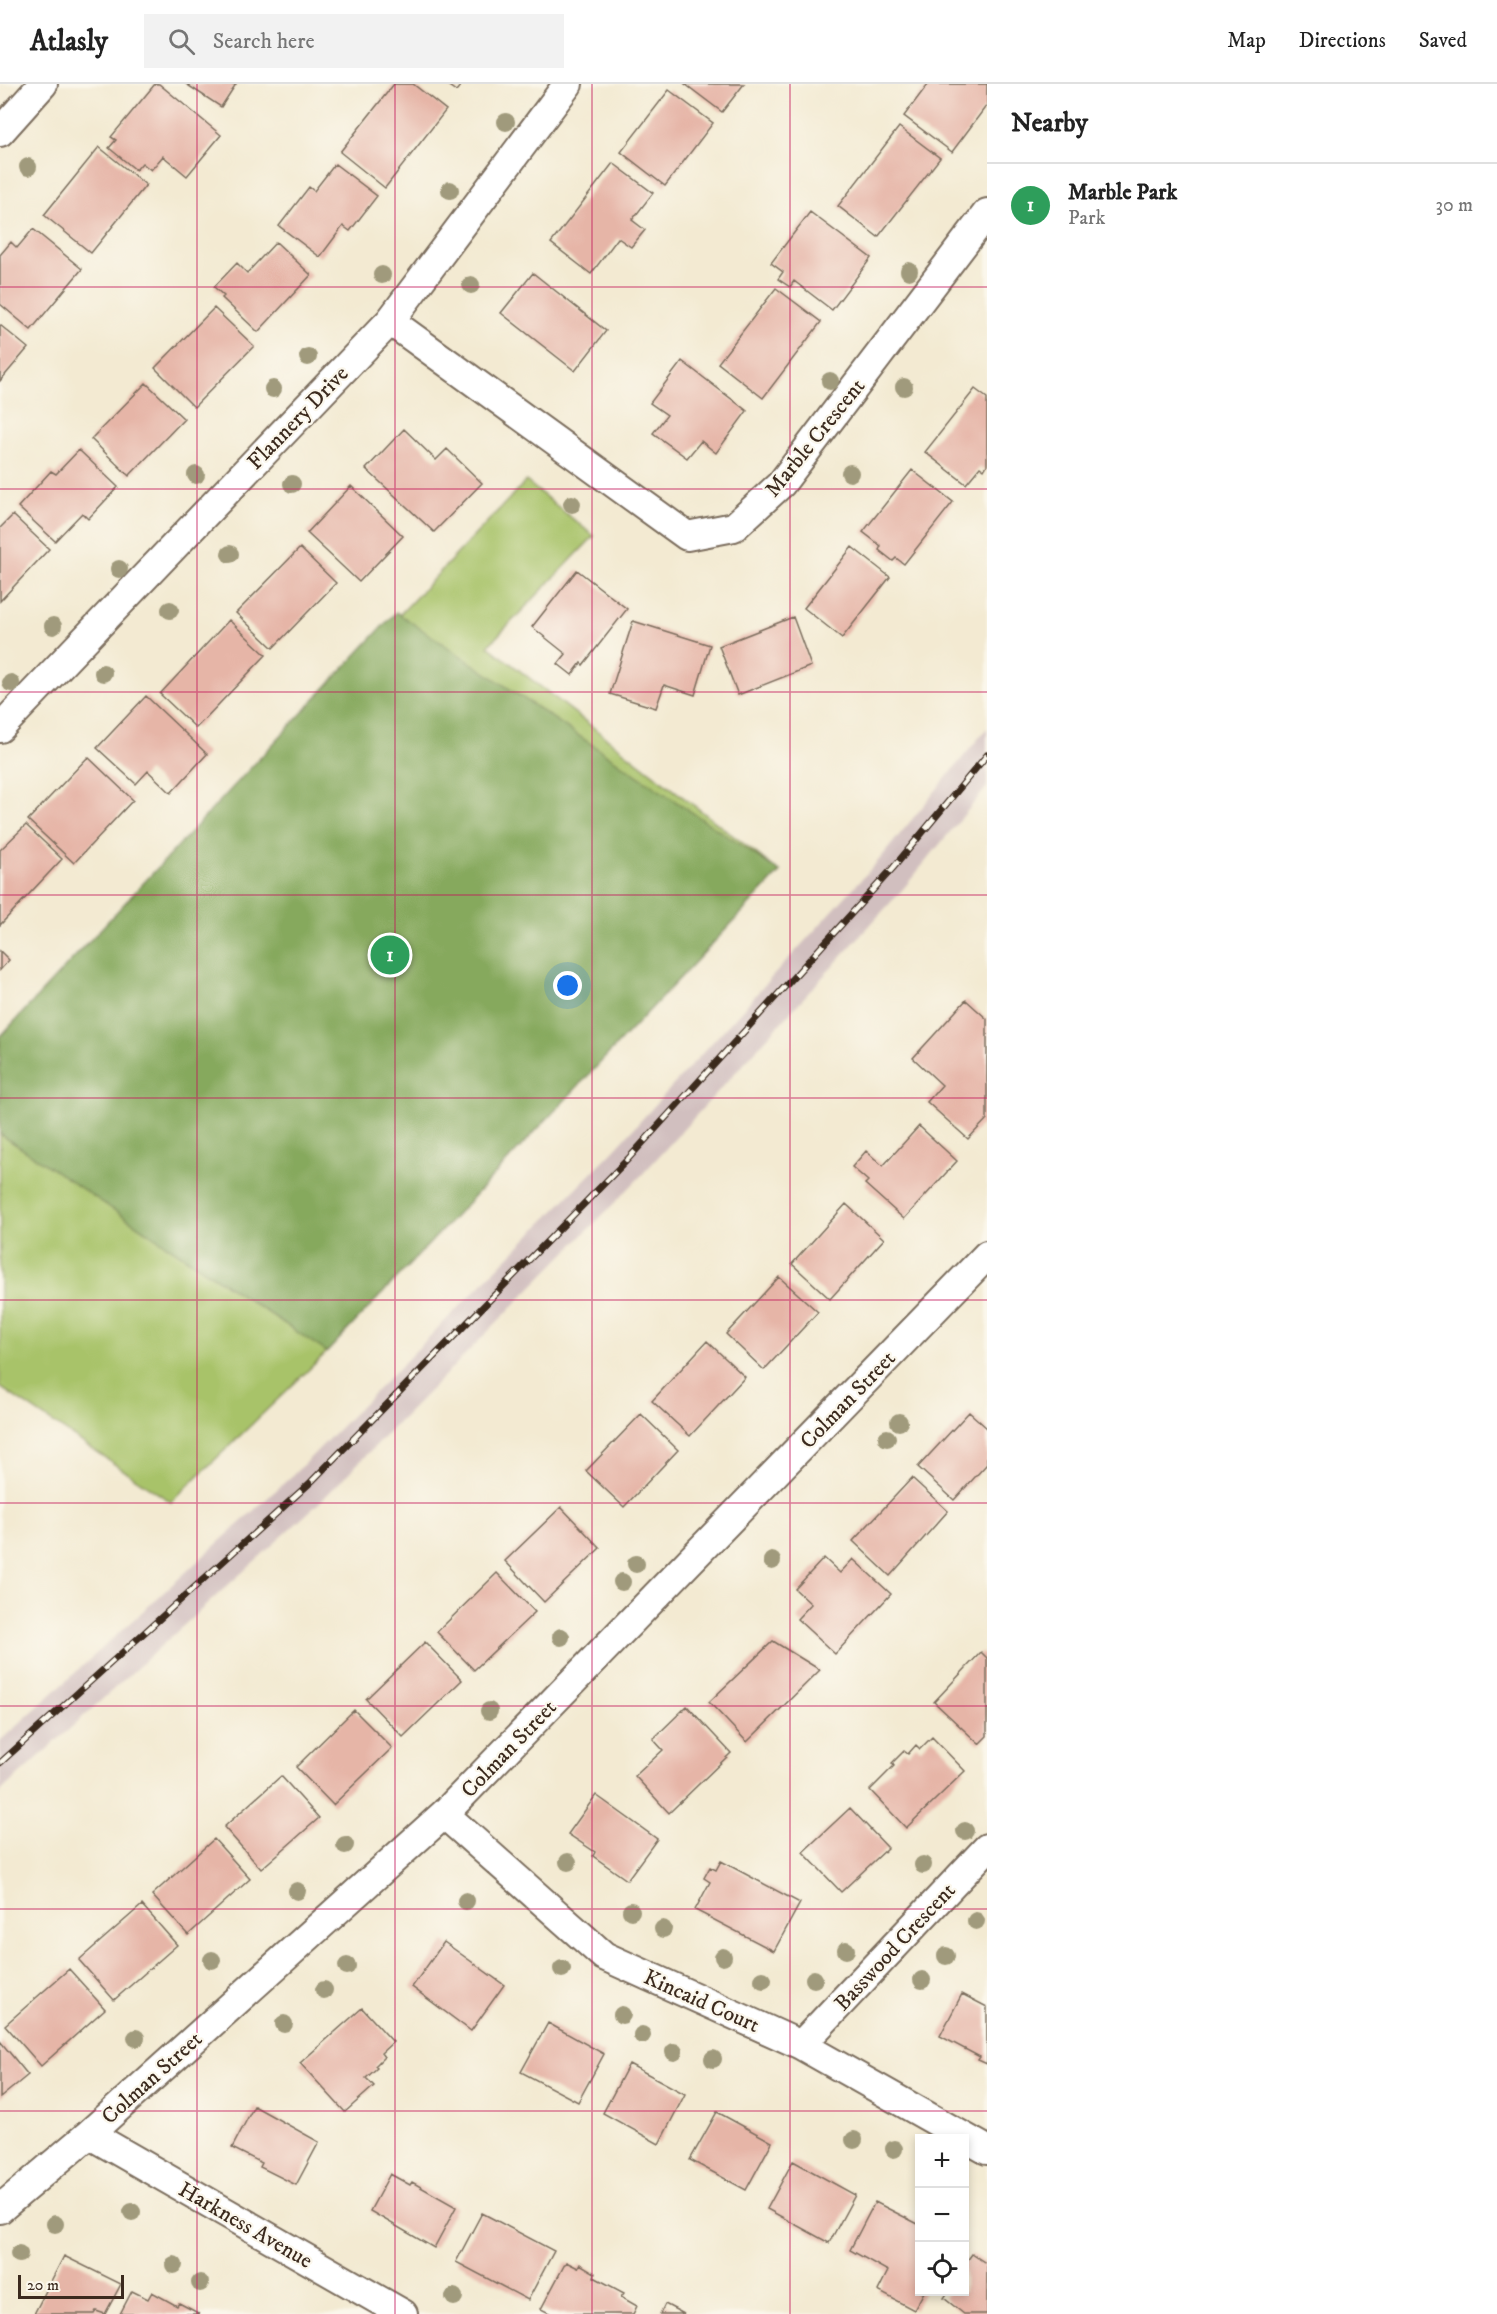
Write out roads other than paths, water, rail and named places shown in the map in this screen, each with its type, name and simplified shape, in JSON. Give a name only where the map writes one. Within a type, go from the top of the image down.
[{"type":"street","points":[[0,132],[43,84]]},
{"type":"street","name":"Flannery Drive","points":[[0,728],[390,321],[568,84]]},
{"type":"street","name":"Marble Crescent","points":[[390,321],[687,536],[699,534],[734,527],[781,484],[987,213]]},
{"type":"street","name":"Colman Street","points":[[0,2209],[89,2134],[444,1814],[987,1255]]},
{"type":"street","name":"Kincaid Court","points":[[444,1814],[604,1956],[801,2045],[987,2150]]},
{"type":"street","name":"Basswood Crescent","points":[[801,2045],[987,1848]]},
{"type":"street","name":"Harkness Avenue","points":[[89,2134],[404,2314]]},
{"type":"railway","points":[[0,1763],[311,1482],[628,1159],[893,868],[987,755]]},
{"type":"place","name":"Marble Park","points":[[390,955]]}]
